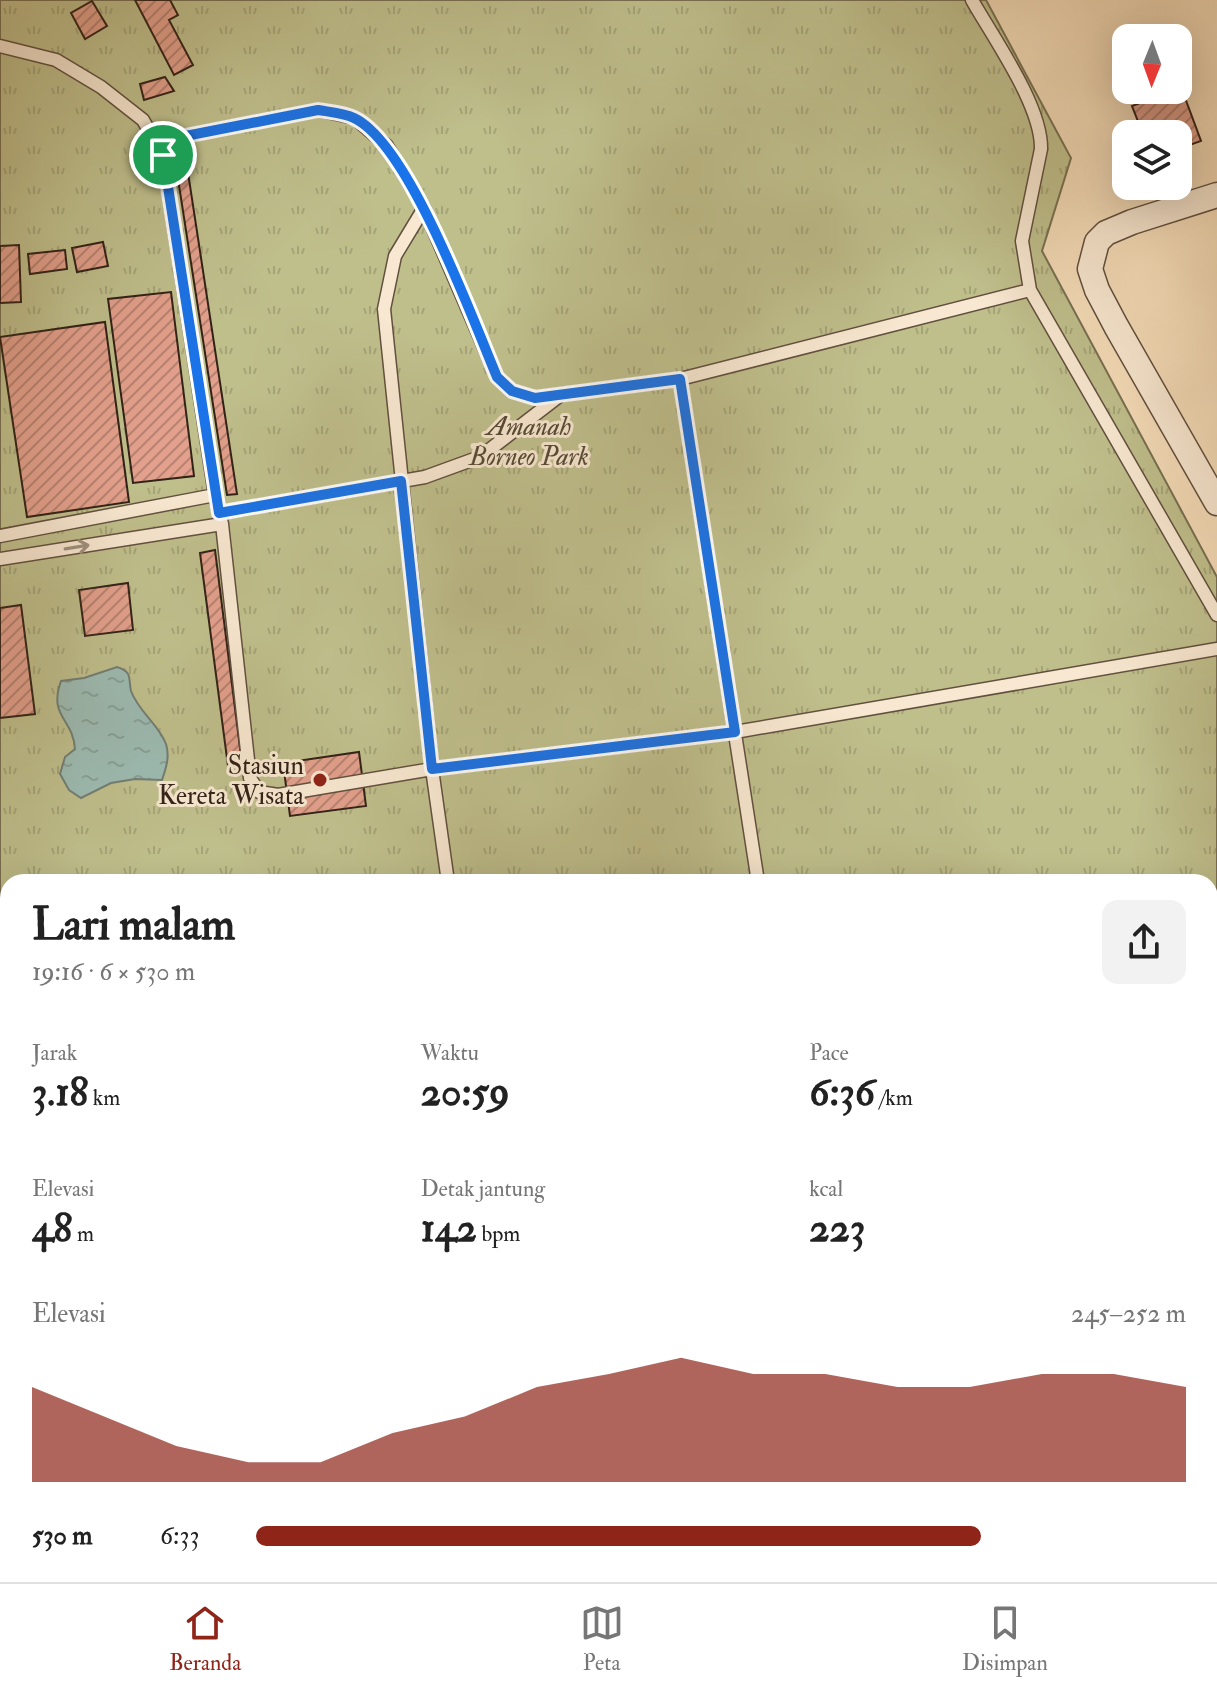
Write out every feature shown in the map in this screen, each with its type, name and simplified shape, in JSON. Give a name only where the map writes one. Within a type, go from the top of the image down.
[{"type":"street","points":[[1217,195],[1106,233],[1097,242],[1090,269],[1116,326],[1217,503]]},
{"type":"lane","points":[[972,0],[1033,109],[1041,135],[1041,149],[1022,241],[1030,290],[1217,615]]},
{"type":"lane","points":[[0,46],[56,60],[101,87],[143,120],[163,155],[220,518],[250,778],[259,792],[278,795],[432,769],[735,732],[1217,649]]},
{"type":"lane","points":[[155,142],[318,110],[355,118],[387,146],[424,208],[497,377],[512,391],[535,398],[680,379],[1030,290]]},
{"type":"lane","points":[[424,208],[395,256],[384,309],[432,769],[447,874]]},
{"type":"lane","points":[[680,379],[757,874]]},
{"type":"lane","points":[[0,559],[425,477],[480,457],[561,395]]},
{"type":"lane","points":[[0,536],[215,495]]},
{"type":"green space","name":"Amanah Borneo Park","points":[[0,0],[986,0],[1071,158],[1042,251],[1217,577],[1217,874],[0,874]]},
{"type":"water","points":[[117,667],[128,673],[134,698],[163,737],[168,758],[166,767],[162,780],[135,779],[111,783],[81,798],[69,790],[60,774],[65,757],[75,749],[57,702],[61,681],[84,678]]},
{"type":"building","points":[[135,0],[170,0],[178,15],[169,20],[193,65],[174,75]]},
{"type":"building","points":[[92,1],[107,26],[85,39],[71,13]]},
{"type":"building","points":[[165,77],[174,91],[144,100],[140,84]]},
{"type":"building","points":[[1187,104],[1201,141],[1192,144],[1192,120],[1138,120],[1132,106]]},
{"type":"building","points":[[176,166],[187,166],[237,494],[227,495]]},
{"type":"building","points":[[103,242],[108,266],[77,272],[72,248]]},
{"type":"building","points":[[19,245],[21,302],[0,303],[0,246]]},
{"type":"building","points":[[65,250],[67,269],[30,274],[28,254]]},
{"type":"building","points":[[171,292],[194,476],[133,483],[108,299]]},
{"type":"building","points":[[105,322],[129,502],[27,517],[0,337]]},
{"type":"building","points":[[215,550],[242,764],[228,766],[200,553]]},
{"type":"building","points":[[128,583],[133,630],[85,636],[79,590]]},
{"type":"building","points":[[21,605],[35,714],[0,718],[0,608]]},
{"type":"building","points":[[359,752],[366,806],[290,816],[283,763]]},
{"type":"place","name":"Stasiun Kereta Wisata","points":[[320,780]]},
{"type":"route","points":[[318,110],[355,118],[387,146],[424,208],[497,377],[512,391],[535,398],[680,379],[735,732],[432,769],[401,481],[219,513],[163,155],[155,142],[318,110]]}]
